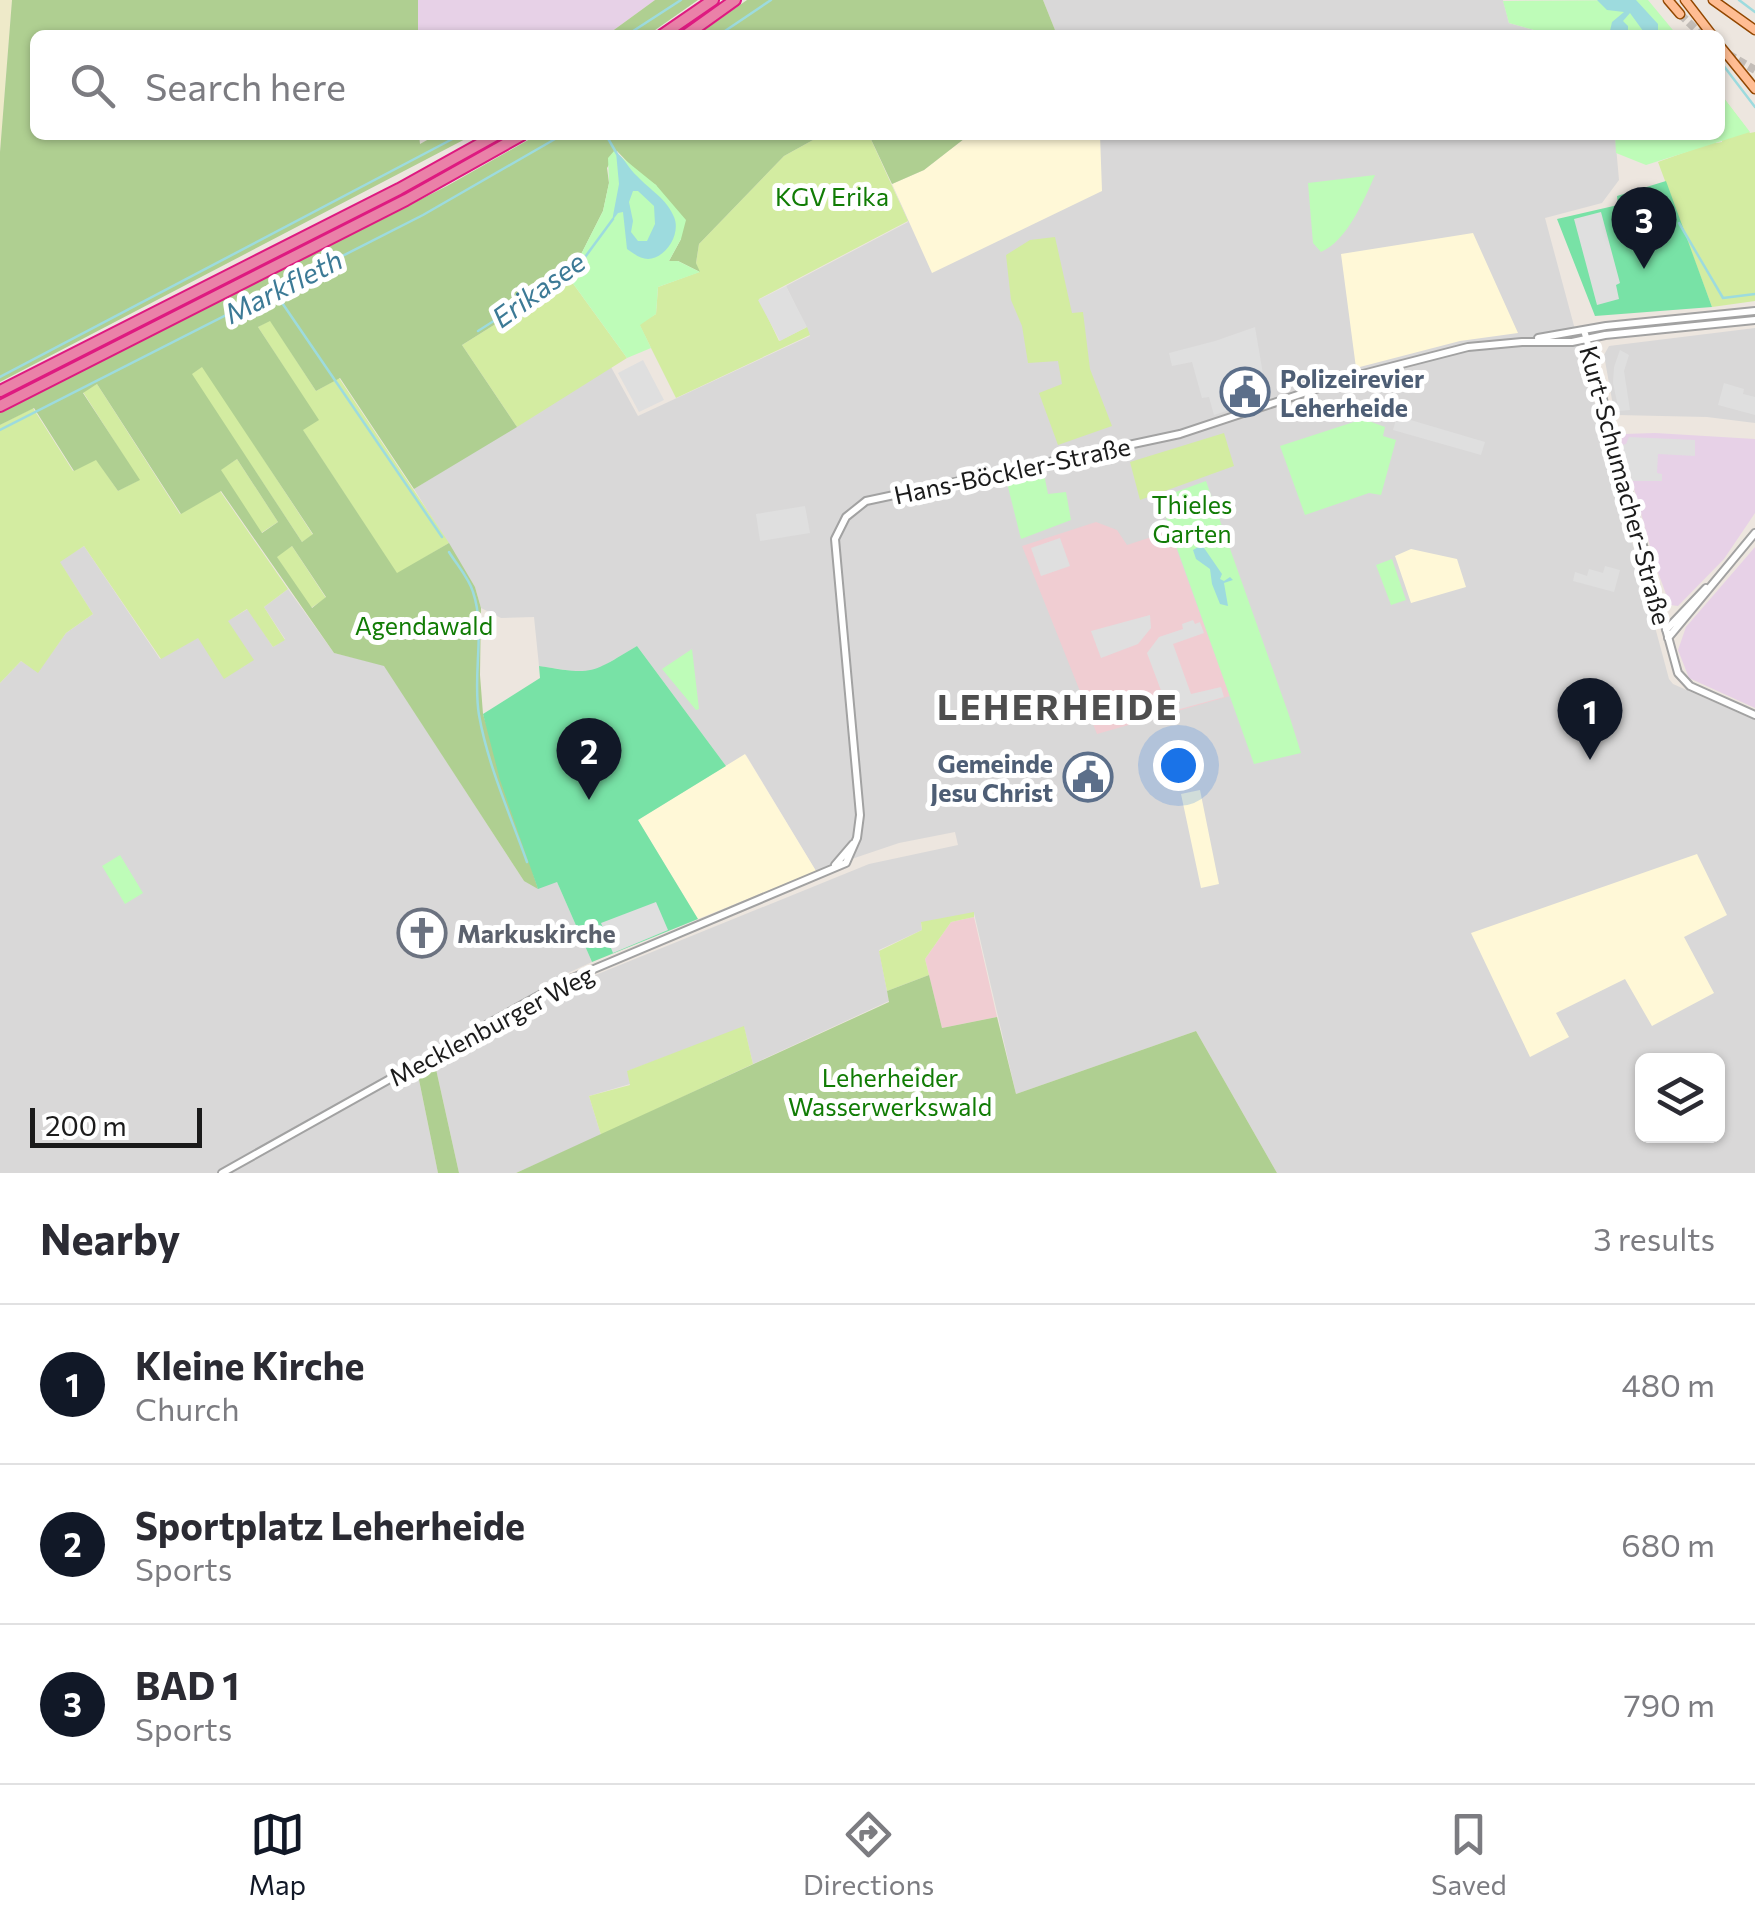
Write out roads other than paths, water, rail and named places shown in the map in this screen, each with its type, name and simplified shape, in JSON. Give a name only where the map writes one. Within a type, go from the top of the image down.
[{"type":"highway","points":[[669,30],[713,0]]},
{"type":"highway","points":[[693,30],[734,0]]},
{"type":"highway","points":[[0,391],[383,197],[487,140]]},
{"type":"highway","points":[[0,406],[295,257],[513,140]]},
{"type":"main road","points":[[1668,0],[1680,14]]},
{"type":"main road","points":[[1685,0],[1708,30]]},
{"type":"main road","points":[[1713,0],[1755,30]]},
{"type":"main road","points":[[1725,52],[1755,89]]},
{"type":"street","name":"Hans-Böckler-Straße","points":[[846,862],[857,839],[860,815],[835,552],[836,534],[854,508],[880,497],[1180,434],[1432,354],[1755,311]]},
{"type":"street","name":"Hans-Böckler-Straße","points":[[1585,334],[1755,320]]},
{"type":"street","name":"Kurt-Schumacher-Straße","points":[[1585,334],[1666,635]]},
{"type":"street","points":[[1755,533],[1666,635],[1680,678],[1755,715]]},
{"type":"street","name":"Mecklenburger Weg","points":[[824,874],[857,839]]},
{"type":"street","name":"Mecklenburger Weg","points":[[222,1173],[564,982],[846,862]]},
{"type":"water","points":[[1597,0],[1636,0],[1658,24],[1658,30],[1642,30],[1630,13],[1623,21],[1628,30],[1610,30],[1612,22],[1624,12],[1607,10]]},
{"type":"water","name":"Erikasee","points":[[616,152],[663,200],[674,217],[674,237],[655,258],[645,259],[627,249],[623,212],[612,221],[619,184]],"holes":[[[633,191],[654,206],[655,224],[647,241],[638,241],[631,232],[629,202]]]},
{"type":"water","points":[[1202,545],[1222,574],[1220,579],[1233,580],[1224,583],[1228,606],[1220,604],[1210,569],[1196,559],[1193,550]]},
{"type":"waterway","points":[[635,30],[681,0]]},
{"type":"waterway","name":"Markfleth","points":[[726,30],[771,0]]},
{"type":"waterway","points":[[1739,0],[1755,12]]},
{"type":"waterway","points":[[1725,68],[1755,107]]},
{"type":"waterway","points":[[0,377],[450,140]]},
{"type":"waterway","name":"Markfleth","points":[[0,430],[423,215],[553,140]]},
{"type":"waterway","name":"Erikasee","points":[[609,140],[617,154]]},
{"type":"waterway","name":"Erikasee","points":[[478,331],[577,268],[613,219]]},
{"type":"waterway","points":[[1679,223],[1723,298],[1755,294]]},
{"type":"waterway","points":[[274,291],[442,537]]},
{"type":"waterway","points":[[449,552],[469,582],[477,607],[479,715],[494,771],[527,862]]},
{"type":"tunnel","points":[[1680,14],[1697,30]]},
{"type":"tunnel","points":[[1728,54],[1755,70]]},
{"type":"place","name":"BAD 1","points":[[1644,269]]},
{"type":"place","name":"Polizeirevier Leherheide","points":[[1245,392]]},
{"type":"place","name":"Kleine Kirche","points":[[1590,760]]},
{"type":"place","name":"Gemeinde Jesu Christ","points":[[1088,777]]},
{"type":"place","name":"Sportplatz Leherheide","points":[[589,800]]},
{"type":"place","name":"Markuskirche","points":[[422,933]]},
{"type":"district","name":"LEHERHEIDE","points":[[1058,705]]},
{"type":"park label","name":"KGV Erika","points":[[832,196]]},
{"type":"park label","name":"Thieles Garten","points":[[1192,518]]},
{"type":"park label","name":"Agendawald","points":[[424,625]]},
{"type":"park label","name":"Leherheider Wasserwerkswald","points":[[890,1092]]}]
